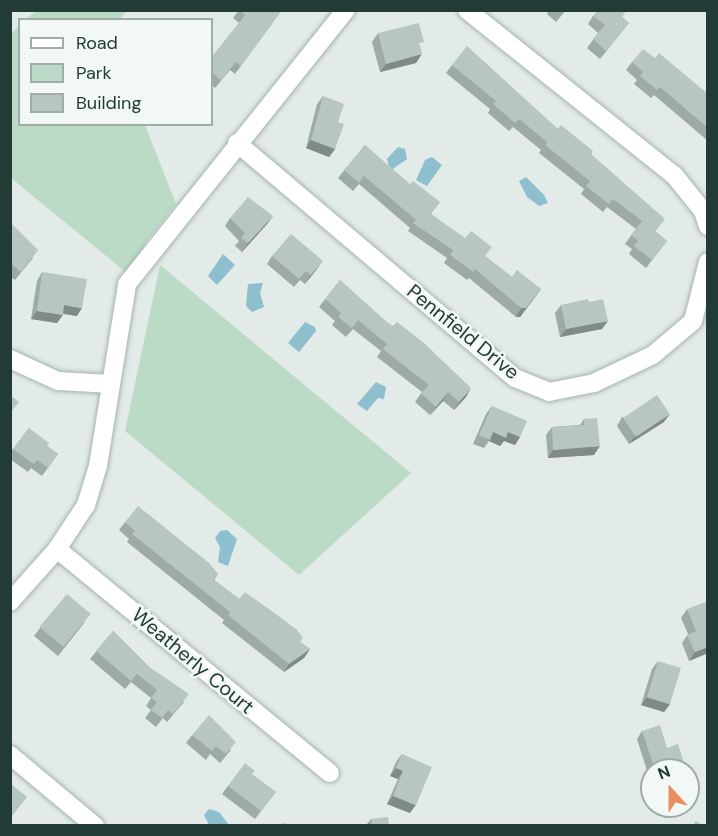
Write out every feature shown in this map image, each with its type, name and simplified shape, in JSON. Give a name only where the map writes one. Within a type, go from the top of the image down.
[{"type":"street","points":[[10,602],[57,549],[86,505],[98,466],[127,284],[237,143],[346,10]]},
{"type":"street","points":[[467,10],[674,175],[703,212],[708,226]]},
{"type":"street","name":"Pennfield Drive","points":[[237,143],[514,378],[549,392],[594,383],[653,355],[693,321],[708,262]]},
{"type":"street","points":[[10,359],[58,381],[111,384]]},
{"type":"street","name":"Weatherly Court","points":[[57,549],[330,773]]},
{"type":"street","points":[[10,755],[95,825]]},
{"type":"green space","points":[[36,10],[127,11],[121,18],[27,18]]},
{"type":"green space","points":[[18,27],[18,126],[145,126],[176,204],[148,239],[128,274],[11,178],[11,34]]},
{"type":"green space","points":[[160,265],[411,473],[299,575],[125,431]]},
{"type":"water","points":[[398,147],[405,149],[407,159],[390,171],[387,159]]},
{"type":"water","points":[[432,157],[442,165],[427,186],[416,180],[425,160]]},
{"type":"water","points":[[526,177],[544,195],[548,203],[539,206],[527,197],[519,181]]},
{"type":"water","points":[[223,254],[235,265],[217,285],[208,276]]},
{"type":"water","points":[[263,283],[260,293],[264,307],[252,312],[246,306],[248,284]]},
{"type":"water","points":[[305,322],[315,327],[316,331],[299,352],[288,343]]},
{"type":"water","points":[[376,382],[386,387],[384,399],[378,398],[367,411],[357,404]]},
{"type":"water","points":[[227,530],[237,539],[228,566],[218,562],[220,547],[215,538],[220,531]]},
{"type":"water","points":[[209,809],[219,812],[229,825],[209,825],[204,815]]},
{"type":"building","points":[[239,10],[282,10],[241,66],[236,62],[221,80],[213,74],[213,56],[245,15]]},
{"type":"building","points":[[598,10],[626,10],[622,17],[629,23],[606,51],[593,39],[605,25],[593,16]]},
{"type":"building","points":[[419,23],[424,42],[419,43],[422,54],[386,64],[378,33]]},
{"type":"building","points":[[467,46],[558,129],[561,125],[593,151],[591,154],[665,219],[655,232],[667,241],[652,260],[634,246],[638,241],[631,235],[642,221],[613,199],[609,204],[586,186],[590,181],[545,145],[547,142],[519,119],[515,123],[493,104],[496,101],[452,65]]},
{"type":"building","points":[[643,49],[655,58],[659,53],[708,94],[708,128],[660,87],[657,90],[640,76],[643,72],[632,62]]},
{"type":"building","points":[[323,96],[344,104],[338,122],[344,124],[335,149],[311,140]]},
{"type":"building","points":[[365,145],[410,184],[413,181],[440,202],[431,214],[465,238],[471,231],[492,247],[485,256],[512,277],[517,270],[541,289],[526,308],[521,308],[475,269],[473,272],[450,255],[453,250],[413,223],[416,220],[364,176],[359,183],[344,170]]},
{"type":"building","points":[[248,197],[273,216],[248,243],[241,238],[245,233],[230,218]]},
{"type":"building","points":[[10,222],[38,250],[21,272],[10,263]]},
{"type":"building","points":[[291,234],[323,261],[311,275],[306,271],[299,279],[272,256]]},
{"type":"building","points":[[42,272],[87,279],[82,308],[64,305],[63,315],[37,311]]},
{"type":"building","points":[[340,280],[387,322],[393,326],[397,322],[424,343],[471,388],[459,402],[448,392],[436,407],[421,393],[429,385],[383,349],[387,344],[358,320],[352,328],[338,317],[341,313],[325,299]]},
{"type":"building","points":[[588,299],[589,302],[603,299],[608,321],[566,329],[561,305]]},
{"type":"building","points":[[10,395],[19,402],[10,413]]},
{"type":"building","points":[[657,395],[670,414],[636,437],[623,418]]},
{"type":"building","points":[[492,406],[527,421],[520,437],[508,432],[506,438],[493,432],[490,440],[479,435]]},
{"type":"building","points":[[597,418],[600,446],[553,450],[552,427],[584,425],[584,419]]},
{"type":"building","points":[[29,428],[49,443],[47,446],[58,454],[48,468],[37,460],[34,464],[13,449]]},
{"type":"building","points":[[138,506],[209,563],[218,574],[213,580],[239,599],[245,592],[297,630],[303,638],[300,642],[310,649],[289,664],[228,615],[230,612],[132,534],[135,531],[125,522]]},
{"type":"building","points":[[67,594],[91,614],[63,647],[39,627]]},
{"type":"building","points":[[708,601],[708,647],[695,652],[687,635],[696,631],[687,609]]},
{"type":"building","points":[[113,631],[145,664],[189,694],[173,714],[168,710],[162,718],[151,710],[157,702],[151,698],[157,690],[137,674],[131,681],[96,651]]},
{"type":"building","points":[[658,661],[681,668],[670,704],[647,697]]},
{"type":"building","points":[[209,715],[236,742],[226,754],[216,746],[212,751],[192,735]]},
{"type":"building","points":[[660,725],[667,748],[678,744],[682,758],[651,758],[642,731]]},
{"type":"building","points":[[402,754],[432,767],[416,805],[393,796],[403,771],[396,768]]},
{"type":"building","points":[[245,763],[255,771],[252,774],[276,792],[261,811],[228,786]]},
{"type":"building","points":[[10,783],[27,797],[12,816],[10,815]]},
{"type":"building","points":[[388,817],[389,825],[372,825],[371,819]]}]
